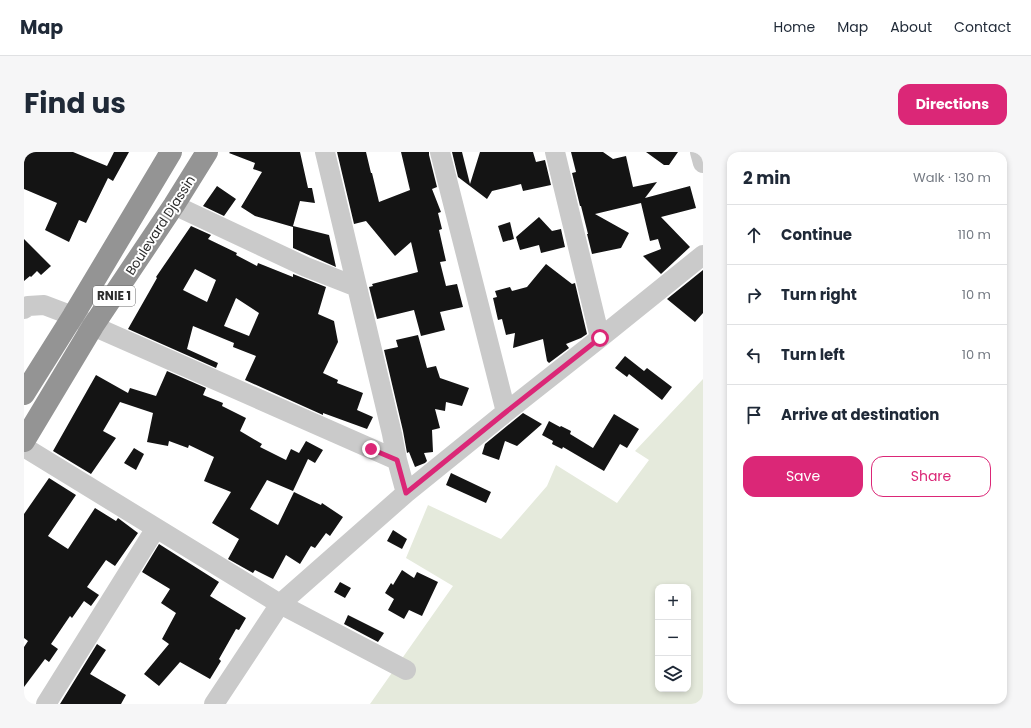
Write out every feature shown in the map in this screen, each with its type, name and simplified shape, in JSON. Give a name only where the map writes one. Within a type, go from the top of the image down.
[{"type":"highway","name":"Boulevard Djassin","points":[[24,394],[73,316],[171,152]]},
{"type":"highway","name":"Boulevard Djassin","points":[[24,441],[94,326],[207,152]]},
{"type":"street","points":[[325,152],[406,493]]},
{"type":"street","points":[[440,152],[506,412]]},
{"type":"street","points":[[555,152],[600,338]]},
{"type":"street","points":[[700,152],[703,163]]},
{"type":"street","points":[[174,205],[306,267],[357,287]]},
{"type":"street","points":[[214,704],[280,604],[406,493],[703,255]]},
{"type":"street","points":[[24,309],[28,306],[44,305],[73,316],[397,460]]},
{"type":"street","points":[[371,449],[392,434]]},
{"type":"street","points":[[24,447],[280,604],[406,670]]},
{"type":"street","points":[[46,704],[156,528]]},
{"type":"shaded area","points":[[703,379],[703,704],[370,704],[453,586],[406,558],[428,505],[501,539],[547,486],[556,465],[617,503],[649,460],[635,451]]},
{"type":"building","points":[[24,152],[73,152],[107,166],[114,152],[129,152],[113,181],[108,178],[86,223],[79,220],[69,242],[45,230],[57,203],[24,189]]},
{"type":"building","points":[[300,152],[308,188],[312,188],[315,203],[300,201],[293,226],[329,235],[336,267],[293,248],[293,227],[255,216],[241,207],[262,172],[253,169],[255,163],[229,153]]},
{"type":"building","points":[[337,152],[366,152],[379,202],[410,190],[401,152],[429,152],[437,187],[432,189],[441,212],[438,213],[442,229],[439,230],[446,261],[440,262],[446,286],[457,284],[463,307],[440,312],[445,330],[421,336],[414,310],[377,319],[369,287],[373,286],[372,284],[418,272],[411,242],[395,256],[366,221],[354,224]]},
{"type":"building","points":[[452,152],[462,152],[470,184],[480,152],[533,152],[536,162],[545,160],[551,185],[523,191],[521,184],[492,191],[487,199],[458,177]]},
{"type":"building","points":[[571,152],[603,152],[613,159],[626,156],[633,187],[657,182],[645,198],[690,186],[696,208],[661,217],[690,247],[661,274],[643,256],[661,249],[658,239],[650,241],[641,203],[595,214],[629,233],[621,248],[592,254],[572,173],[576,172]]},
{"type":"building","points":[[646,152],[678,152],[669,165],[664,165]]},
{"type":"building","points":[[217,186],[236,199],[224,216],[203,206]]},
{"type":"building","points":[[539,217],[552,231],[561,229],[565,247],[541,253],[539,245],[520,250],[516,237]]},
{"type":"building","points":[[510,222],[514,239],[503,242],[498,226]]},
{"type":"building","points":[[191,226],[211,235],[208,239],[237,253],[236,255],[257,266],[258,263],[293,277],[293,274],[326,287],[318,314],[334,321],[338,342],[323,373],[338,380],[337,383],[363,393],[357,410],[373,417],[367,429],[323,413],[323,415],[245,380],[256,356],[233,347],[234,343],[193,326],[187,349],[218,363],[216,368],[128,329],[157,278],[156,277]],"holes":[[[195,269],[216,280],[207,302],[183,290]],[[236,298],[259,313],[249,336],[224,326]]]},
{"type":"building","points":[[24,239],[51,266],[41,275],[37,271],[24,281]]},
{"type":"building","points":[[546,264],[572,284],[575,283],[587,334],[566,344],[569,348],[549,363],[547,361],[543,339],[513,348],[515,333],[506,335],[502,319],[498,320],[493,298],[497,297],[495,291],[510,287],[512,291],[527,287]]},
{"type":"building","points":[[703,270],[703,313],[695,322],[667,299]]},
{"type":"building","points":[[418,335],[427,368],[436,366],[440,378],[469,388],[462,406],[446,402],[445,411],[435,409],[440,428],[432,430],[433,452],[424,453],[427,461],[415,467],[409,452],[407,453],[384,350],[398,347],[396,340]]},
{"type":"building","points":[[625,356],[644,371],[647,368],[672,387],[662,400],[629,374],[627,377],[615,368]]},
{"type":"building","points":[[167,371],[206,388],[203,395],[223,403],[222,406],[246,418],[240,431],[262,444],[260,447],[286,460],[291,449],[299,453],[306,441],[323,450],[315,463],[308,459],[293,491],[267,480],[250,509],[278,525],[294,492],[321,505],[322,503],[343,517],[330,536],[326,533],[315,548],[311,546],[300,564],[286,555],[273,579],[255,570],[253,573],[228,559],[239,539],[212,523],[231,492],[204,481],[214,457],[189,445],[188,448],[169,441],[168,446],[147,442],[153,413],[120,402],[103,431],[116,438],[91,474],[53,451],[96,375],[128,393],[130,388],[156,396]]},
{"type":"building","points":[[523,413],[542,424],[517,446],[505,441],[499,460],[482,454],[485,444]]},
{"type":"building","points":[[614,414],[639,429],[627,448],[620,444],[604,471],[563,447],[562,449],[552,444],[553,441],[542,435],[549,421],[571,431],[570,434],[593,448]]},
{"type":"building","points":[[134,448],[144,454],[136,470],[124,463]]},
{"type":"building","points":[[451,473],[491,492],[486,503],[446,485]]},
{"type":"building","points":[[49,478],[76,495],[48,536],[68,549],[95,508],[116,521],[118,518],[138,533],[115,566],[106,560],[87,587],[99,595],[91,606],[84,601],[72,618],[70,616],[51,644],[58,649],[49,662],[45,659],[24,687],[24,647],[28,641],[24,638],[24,514]]},
{"type":"building","points":[[393,530],[407,539],[402,549],[387,541]]},
{"type":"building","points":[[159,544],[219,582],[210,596],[246,618],[239,630],[236,629],[219,659],[221,661],[210,679],[180,662],[159,686],[144,674],[169,644],[162,639],[176,613],[161,603],[170,589],[142,572]]},
{"type":"building","points":[[402,570],[414,578],[417,572],[438,582],[422,616],[409,610],[404,619],[388,610],[394,599],[385,593],[391,583],[393,585]]},
{"type":"building","points":[[340,582],[351,588],[345,598],[334,592]]},
{"type":"building","points":[[348,615],[384,633],[378,642],[344,624]]},
{"type":"building","points":[[97,644],[106,650],[90,674],[126,695],[121,704],[60,704]]},
{"type":"route","points":[[371,449],[397,460],[406,493],[600,338]]}]
